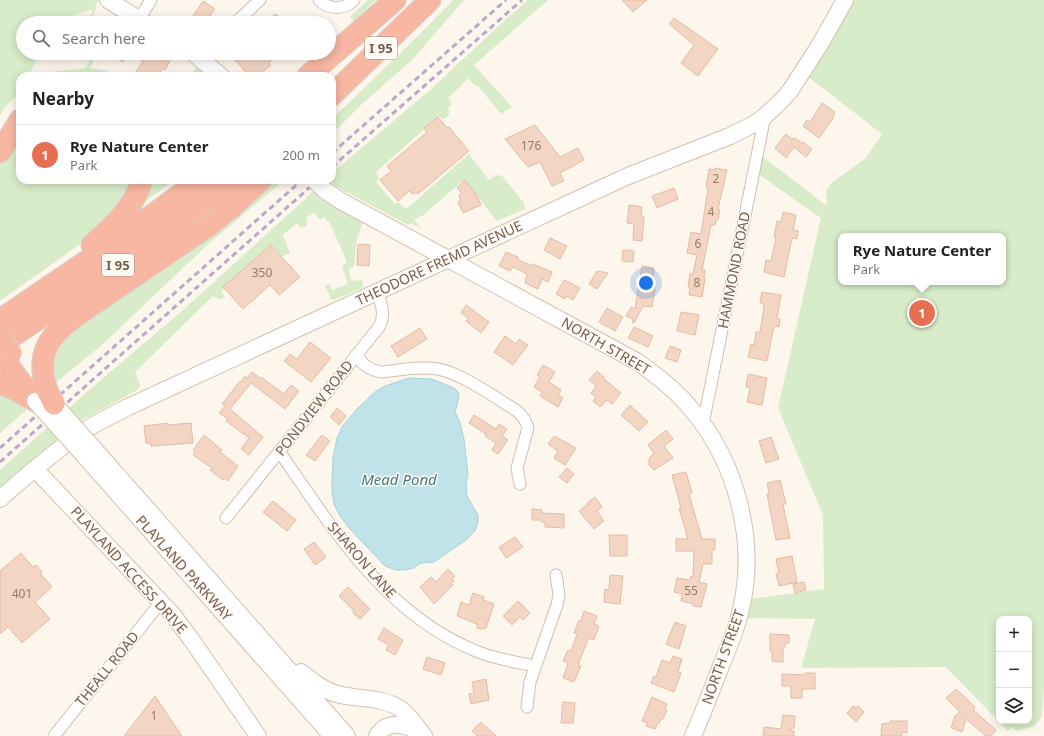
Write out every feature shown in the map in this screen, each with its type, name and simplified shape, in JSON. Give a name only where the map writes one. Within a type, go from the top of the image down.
[{"type":"highway","points":[[336,52],[395,0]]},
{"type":"highway","name":"I 95","points":[[326,72],[400,0]]},
{"type":"highway","name":"I 95","points":[[336,91],[430,0]]},
{"type":"highway","points":[[336,105],[379,57],[401,28]]},
{"type":"highway","points":[[313,72],[326,60]]},
{"type":"highway","points":[[0,131],[16,109]]},
{"type":"highway","points":[[0,152],[16,126]]},
{"type":"highway","points":[[25,303],[111,228],[133,201],[140,184]]},
{"type":"highway","name":"I 95","points":[[0,320],[125,236],[195,184]]},
{"type":"highway","name":"I 95","points":[[3,350],[228,184]]},
{"type":"highway","points":[[45,397],[43,374],[44,356],[50,340],[60,328],[208,226],[232,207],[257,184]]},
{"type":"highway","points":[[3,350],[45,397]]},
{"type":"highway","points":[[0,384],[45,397]]},
{"type":"street","points":[[108,0],[134,16]]},
{"type":"street","points":[[144,16],[150,0]]},
{"type":"street","points":[[243,16],[260,0]]},
{"type":"street","points":[[319,0],[330,7],[344,7],[354,0]]},
{"type":"street","name":"THEODORE FREMD AVENUE","points":[[0,499],[34,469],[77,436],[103,419],[628,176],[730,136],[754,124],[765,116],[790,91],[819,46],[845,0]]},
{"type":"street","points":[[205,60],[217,72]]},
{"type":"street","name":"HAMMOND ROAD","points":[[703,424],[765,116]]},
{"type":"street","name":"NORTH STREET","points":[[318,184],[335,198],[638,362],[653,372],[679,396],[692,409],[703,424],[727,467],[739,501],[745,536],[746,574],[737,624],[693,736]]},
{"type":"street","name":"PONDVIEW ROAD","points":[[226,518],[382,322],[382,307],[377,291]]},
{"type":"street","points":[[356,355],[367,368],[374,371],[382,372],[428,368],[449,372],[517,410],[527,422],[528,428],[518,462],[520,484]]},
{"type":"street","name":"PLAYLAND PARKWAY","points":[[45,397],[84,447],[332,736]]},
{"type":"street","name":"PLAYLAND PARKWAY","points":[[84,447],[259,635],[348,736]]},
{"type":"street","name":"SHARON LANE","points":[[279,451],[320,512],[348,549],[376,580],[407,609],[436,631],[468,648],[493,656],[535,666]]},
{"type":"street","name":"PLAYLAND ACCESS DRIVE","points":[[34,469],[161,602],[191,638],[258,736]]},
{"type":"street","points":[[527,707],[530,682],[557,605],[559,595],[556,575]]},
{"type":"street","name":"THEALL ROAD","points":[[54,736],[161,602]]},
{"type":"street","points":[[259,635],[319,686],[337,694],[377,700],[396,706],[410,717],[424,736]]},
{"type":"street","points":[[273,669],[321,736]]},
{"type":"street","points":[[377,736],[383,729],[398,724],[414,729],[424,736]]},
{"type":"green space","points":[[0,0],[99,0],[92,16],[90,16],[93,10],[72,16],[16,16],[16,60],[36,60],[31,72],[16,72],[16,97],[5,107],[0,115]]},
{"type":"green space","points":[[368,0],[376,0],[354,21],[350,17]]},
{"type":"green space","points":[[453,0],[464,0],[412,60],[361,105],[336,130],[336,115]]},
{"type":"green space","points":[[528,0],[548,0],[474,65],[512,107],[501,114],[478,86],[473,84],[469,78],[448,98],[452,104],[448,108],[448,116],[443,119],[439,116],[376,172],[379,179],[376,182],[395,204],[399,202],[406,209],[469,154],[489,180],[497,175],[502,176],[524,203],[525,209],[497,221],[464,180],[422,216],[414,219],[421,229],[411,223],[408,225],[333,184],[336,184],[336,170],[430,90]]},
{"type":"green space","points":[[851,0],[1044,0],[1044,688],[1042,716],[1035,726],[1017,731],[1012,727],[1008,731],[1001,724],[1032,724],[1032,616],[996,616],[996,719],[946,667],[801,668],[815,619],[745,618],[750,599],[824,589],[823,515],[778,408],[821,218],[758,174],[762,156],[827,206],[826,192],[832,182],[865,159],[882,134],[807,76]]},
{"type":"green space","points":[[90,60],[94,60],[90,68],[108,72],[52,72],[86,68]]},
{"type":"green space","points":[[198,65],[207,72],[193,72]]},
{"type":"green space","points":[[16,135],[16,184],[133,184],[100,230],[0,301],[0,165]]},
{"type":"green space","points":[[142,184],[169,184],[129,213]]},
{"type":"green space","points":[[269,184],[279,184],[206,246],[103,344],[54,384],[51,369],[53,357],[64,333],[261,192]]},
{"type":"green space","points":[[315,190],[329,203],[363,221],[357,239],[354,266],[349,269],[351,281],[362,280],[364,287],[334,300],[331,299],[325,286],[329,284],[332,290],[348,284],[342,266],[347,262],[329,221],[327,221],[325,217],[321,219],[318,218],[315,213],[306,217],[306,226],[301,228],[297,223],[283,235],[290,254],[281,256],[272,245],[221,291],[225,296],[220,300],[213,296],[135,372],[140,385],[139,389],[86,418],[43,451],[0,488],[0,470],[88,391],[182,311]]},
{"type":"green space","points":[[0,393],[31,406],[0,433]]},
{"type":"water","name":"Mead Pond","points":[[409,378],[432,379],[454,388],[458,392],[459,397],[455,412],[460,423],[464,439],[468,474],[466,485],[467,496],[478,515],[478,522],[475,531],[466,540],[434,562],[421,563],[413,568],[405,570],[396,570],[385,566],[349,528],[340,516],[334,504],[332,492],[333,458],[337,438],[342,427],[358,408],[376,391],[385,386]]},
{"type":"building","points":[[622,0],[647,0],[633,12]]},
{"type":"building","points":[[203,1],[215,9],[210,16],[193,16]]},
{"type":"building","points":[[674,18],[718,49],[698,76],[681,63],[694,45],[669,24]]},
{"type":"building","points":[[141,60],[170,60],[165,70],[162,68],[160,72],[136,72],[143,61]]},
{"type":"building","points":[[235,60],[272,60],[269,63],[271,65],[263,72],[246,72]]},
{"type":"building","points":[[822,103],[835,112],[834,117],[819,138],[803,126],[807,120],[810,122]]},
{"type":"building","points":[[438,117],[447,128],[449,127],[469,151],[418,194],[416,192],[413,194],[409,191],[398,201],[380,180],[391,171],[387,166],[427,132],[424,128]]},
{"type":"building","points":[[535,125],[560,157],[578,148],[584,160],[560,173],[564,181],[552,186],[540,162],[528,167],[505,139]]},
{"type":"building","points":[[786,134],[792,139],[795,138],[802,143],[803,142],[812,149],[806,157],[794,147],[786,158],[775,148]]},
{"type":"building","points":[[715,168],[727,170],[718,209],[720,210],[718,220],[716,220],[715,225],[711,225],[702,270],[705,270],[705,279],[702,297],[689,295],[690,288],[688,287],[690,273],[693,274],[697,255],[687,253],[691,232],[701,234],[708,188],[706,187],[709,169],[715,170]]},
{"type":"building","points":[[465,180],[476,194],[481,205],[463,213],[458,202],[461,201],[459,195],[462,193],[457,188]]},
{"type":"building","points":[[674,188],[678,199],[657,208],[652,196]]},
{"type":"building","points":[[629,205],[642,207],[641,217],[644,217],[642,241],[633,240],[634,224],[627,223]]},
{"type":"building","points":[[783,212],[796,215],[793,230],[798,231],[797,239],[792,238],[784,277],[764,272],[766,260],[771,261],[776,237],[774,237],[777,221],[781,222]]},
{"type":"building","points":[[550,238],[567,246],[560,259],[544,250]]},
{"type":"building","points":[[358,244],[370,245],[369,266],[357,265]]},
{"type":"building","points":[[271,245],[300,277],[279,295],[270,285],[243,309],[223,287]]},
{"type":"building","points":[[623,250],[634,251],[633,262],[622,261]]},
{"type":"building","points":[[506,252],[518,257],[517,259],[532,266],[533,264],[552,272],[548,282],[542,279],[538,289],[525,283],[527,274],[513,267],[510,271],[499,266]]},
{"type":"building","points":[[642,266],[654,268],[653,283],[656,283],[652,307],[643,306],[634,323],[632,322],[633,319],[626,316],[631,307],[635,309]]},
{"type":"building","points":[[597,271],[608,273],[597,289],[589,284]]},
{"type":"building","points":[[564,280],[580,288],[573,300],[566,296],[565,299],[556,294]]},
{"type":"building","points":[[762,292],[781,295],[777,319],[780,319],[779,327],[774,326],[767,361],[748,357],[751,344],[754,345],[756,332],[760,332],[764,307],[763,303],[760,303]]},
{"type":"building","points":[[466,305],[489,322],[481,333],[466,321],[468,318],[461,313]]},
{"type":"building","points":[[607,308],[623,317],[615,331],[599,322]]},
{"type":"building","points":[[681,312],[699,315],[695,335],[677,331]]},
{"type":"building","points":[[634,327],[653,336],[648,347],[628,338]]},
{"type":"building","points":[[420,328],[427,339],[398,357],[391,346]]},
{"type":"building","points":[[505,336],[516,344],[519,339],[528,345],[513,365],[494,352]]},
{"type":"building","points":[[310,342],[331,358],[311,382],[284,361],[290,354],[297,359]]},
{"type":"building","points":[[670,346],[681,350],[677,362],[665,358]]},
{"type":"building","points":[[543,365],[555,372],[549,382],[561,390],[558,395],[563,398],[558,407],[540,396],[542,392],[534,387],[540,377],[537,375]]},
{"type":"building","points":[[597,371],[621,393],[612,404],[607,400],[600,407],[593,401],[596,397],[591,393],[596,386],[589,380]]},
{"type":"building","points":[[252,372],[284,394],[291,385],[299,391],[285,409],[251,383],[230,409],[263,437],[249,455],[241,449],[249,438],[226,421],[228,419],[219,413],[225,406],[222,404],[240,381],[241,382],[245,376],[247,378]]},
{"type":"building","points":[[748,374],[767,378],[762,405],[747,402],[750,388],[746,387]]},
{"type":"building","points":[[630,405],[648,422],[639,431],[621,415]]},
{"type":"building","points":[[337,408],[346,416],[339,425],[330,417]]},
{"type":"building","points":[[474,415],[496,429],[499,424],[507,429],[502,436],[508,440],[498,454],[492,450],[496,443],[485,436],[486,434],[469,423]]},
{"type":"building","points":[[168,423],[168,425],[191,423],[193,443],[151,446],[150,443],[146,443],[144,426]]},
{"type":"building","points":[[666,430],[673,439],[664,446],[673,458],[654,470],[649,465],[649,458],[654,453],[648,445]]},
{"type":"building","points":[[204,435],[222,450],[220,452],[238,466],[228,481],[224,478],[223,480],[210,470],[212,468],[193,455],[195,452],[193,450]]},
{"type":"building","points":[[322,435],[330,441],[315,461],[306,455]]},
{"type":"building","points":[[554,436],[576,448],[565,465],[554,458],[558,451],[548,444]]},
{"type":"building","points":[[771,437],[779,459],[766,463],[759,441]]},
{"type":"building","points":[[567,468],[574,474],[567,483],[559,477]]},
{"type":"building","points":[[686,472],[692,493],[689,494],[702,539],[715,539],[715,550],[712,550],[712,564],[703,564],[699,582],[707,584],[701,607],[693,606],[694,604],[681,601],[682,594],[674,592],[677,578],[690,580],[691,576],[693,577],[694,551],[676,551],[676,539],[688,539],[679,508],[681,508],[672,475]]},
{"type":"building","points":[[780,480],[786,504],[783,504],[790,538],[776,540],[767,494],[769,493],[767,483]]},
{"type":"building","points":[[595,497],[602,507],[597,511],[604,521],[594,529],[579,511]]},
{"type":"building","points":[[273,501],[296,520],[287,531],[263,512]]},
{"type":"building","points":[[532,509],[542,510],[542,513],[564,514],[564,528],[545,527],[545,522],[541,522],[542,520],[532,520]]},
{"type":"building","points":[[609,535],[627,535],[627,556],[610,556]]},
{"type":"building","points":[[515,537],[523,547],[506,558],[499,547]]},
{"type":"building","points":[[314,542],[326,557],[315,565],[304,549]]},
{"type":"building","points":[[21,553],[33,567],[36,565],[42,572],[40,573],[52,587],[35,602],[50,619],[22,643],[8,627],[0,634],[0,571]]},
{"type":"building","points":[[792,556],[797,582],[779,586],[776,574],[779,573],[776,559]]},
{"type":"building","points":[[448,569],[455,576],[452,579],[454,581],[451,583],[453,585],[434,604],[420,587],[431,577],[436,582]]},
{"type":"building","points":[[610,575],[623,576],[620,604],[604,602],[605,589],[609,590]]},
{"type":"building","points":[[804,582],[806,590],[795,593],[793,584]]},
{"type":"building","points":[[348,587],[370,609],[360,619],[339,596]]},
{"type":"building","points":[[473,593],[484,597],[483,600],[494,604],[486,628],[477,628],[477,624],[457,616],[461,602],[469,605]]},
{"type":"building","points":[[518,601],[530,613],[523,620],[520,617],[512,625],[503,616]]},
{"type":"building","points":[[584,611],[597,616],[594,624],[599,626],[594,640],[589,638],[587,642],[578,665],[581,666],[574,682],[563,678],[568,663],[563,661],[568,650],[571,651],[577,634],[574,633],[579,620],[581,621]]},
{"type":"building","points":[[675,622],[686,626],[679,649],[666,644]]},
{"type":"building","points":[[384,628],[403,640],[395,655],[386,650],[389,645],[378,639]]},
{"type":"building","points":[[770,634],[789,635],[789,643],[785,643],[785,647],[783,647],[783,662],[772,661],[772,651],[770,651]]},
{"type":"building","points":[[673,656],[682,659],[678,672],[681,673],[674,692],[651,683],[654,676],[656,677],[662,660],[670,663]]},
{"type":"building","points":[[427,657],[445,663],[441,675],[423,669]]},
{"type":"building","points":[[805,673],[815,673],[815,689],[802,689],[802,698],[791,698],[791,686],[782,686],[782,674],[805,675]]},
{"type":"building","points":[[486,679],[489,700],[471,704],[469,694],[474,693],[472,682]]},
{"type":"building","points":[[956,689],[971,703],[975,708],[973,710],[996,730],[991,736],[986,736],[966,719],[962,732],[951,728],[955,716],[960,712],[946,698]]},
{"type":"building","points":[[155,696],[182,736],[124,736]]},
{"type":"building","points":[[652,697],[667,704],[665,709],[667,710],[663,719],[661,719],[655,729],[646,726],[647,723],[642,721]]},
{"type":"building","points":[[563,702],[575,703],[573,723],[561,723]]},
{"type":"building","points":[[853,706],[856,708],[858,706],[864,712],[856,722],[847,713]]},
{"type":"building","points":[[783,715],[795,716],[794,728],[791,728],[791,731],[794,731],[794,736],[763,736],[764,727],[781,729]]},
{"type":"building","points":[[890,721],[907,721],[907,733],[902,732],[902,736],[881,736],[882,724],[890,723]]},
{"type":"building","points":[[481,722],[496,736],[477,736],[472,731]]},
{"type":"railway","points":[[336,149],[506,0]]},
{"type":"railway","points":[[336,163],[522,0]]},
{"type":"railway","points":[[0,448],[297,184]]},
{"type":"railway","points":[[0,462],[313,184]]},
{"type":"place","name":"Rye Nature Center","points":[[922,313]]}]
